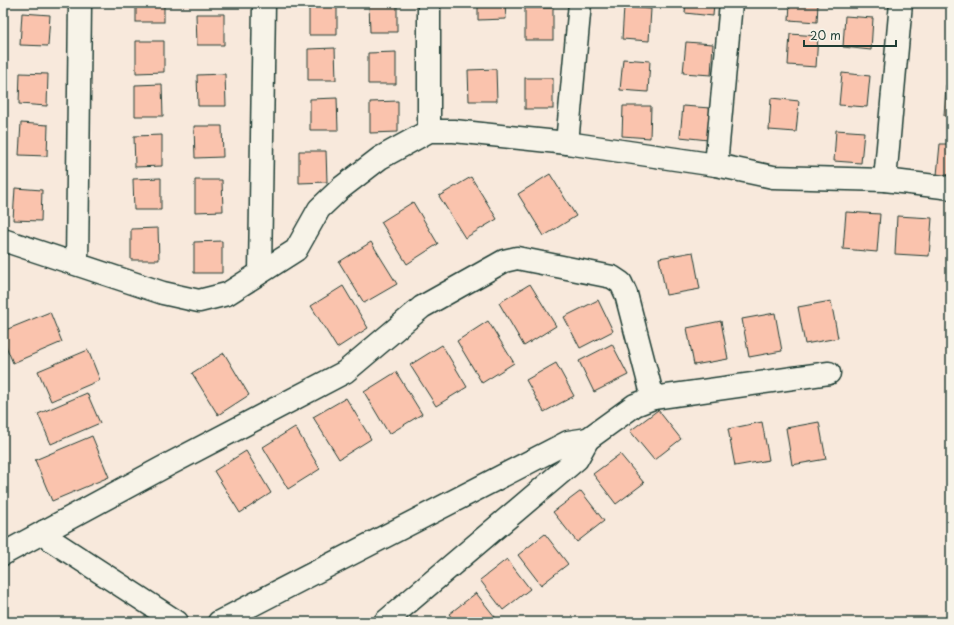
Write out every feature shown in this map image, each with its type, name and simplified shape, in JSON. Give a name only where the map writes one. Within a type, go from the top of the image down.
[{"type":"street","points":[[77,264],[80,3]]},
{"type":"street","points":[[260,272],[264,3]]},
{"type":"street","points":[[429,3],[429,131]]},
{"type":"street","points":[[567,143],[580,3]]},
{"type":"street","points":[[716,165],[731,3]]},
{"type":"street","points":[[885,180],[902,3]]},
{"type":"street","points":[[3,240],[163,293],[199,301],[227,294],[296,250],[320,209],[341,188],[380,158],[429,131],[454,130],[567,143],[716,165],[773,178],[885,180],[951,188]]},
{"type":"street","points":[[3,554],[345,372],[422,307],[504,261],[517,258],[612,277],[621,283],[626,294],[653,398]]},
{"type":"street","points":[[385,622],[577,459],[588,439],[635,405],[653,398],[829,372]]},
{"type":"street","points":[[219,622],[568,442],[588,439]]},
{"type":"street","points":[[45,531],[51,540],[177,622]]},
{"type":"building","points":[[136,3],[164,3],[164,22],[136,22]]},
{"type":"building","points":[[337,3],[337,35],[309,35],[309,4]]},
{"type":"building","points":[[369,3],[397,3],[397,32],[370,32]]},
{"type":"building","points":[[478,3],[505,3],[506,19],[478,20]]},
{"type":"building","points":[[686,3],[714,3],[713,16],[685,13]]},
{"type":"building","points":[[790,3],[818,3],[817,22],[789,20]]},
{"type":"building","points":[[624,7],[651,9],[649,41],[622,39]]},
{"type":"building","points":[[525,8],[553,8],[553,40],[525,40]]},
{"type":"building","points":[[22,13],[50,15],[48,46],[20,45]]},
{"type":"building","points":[[196,14],[224,14],[224,45],[197,45]]},
{"type":"building","points":[[845,16],[873,18],[871,50],[843,47]]},
{"type":"building","points":[[951,32],[951,64],[948,64]]},
{"type":"building","points":[[790,34],[818,36],[816,67],[788,65]]},
{"type":"building","points":[[136,41],[164,41],[164,72],[136,73]]},
{"type":"building","points":[[686,42],[713,44],[711,75],[683,73]]},
{"type":"building","points":[[335,48],[336,80],[308,80],[308,49]]},
{"type":"building","points":[[396,52],[396,84],[368,84],[368,53]]},
{"type":"building","points":[[623,59],[650,61],[648,92],[620,90]]},
{"type":"building","points":[[496,69],[497,101],[469,101],[468,70]]},
{"type":"building","points":[[20,73],[48,74],[47,106],[19,104]]},
{"type":"building","points":[[842,73],[870,76],[867,107],[839,105]]},
{"type":"building","points":[[225,74],[226,106],[198,106],[197,75]]},
{"type":"building","points":[[525,78],[553,78],[553,109],[525,109]]},
{"type":"building","points":[[162,84],[163,116],[135,116],[135,85]]},
{"type":"building","points":[[946,85],[951,85],[951,117],[944,116]]},
{"type":"building","points":[[337,98],[338,130],[310,130],[310,99]]},
{"type":"building","points":[[771,98],[799,101],[796,132],[769,130]]},
{"type":"building","points":[[398,101],[398,132],[370,133],[370,102]]},
{"type":"building","points":[[623,106],[651,106],[650,138],[622,136]]},
{"type":"building","points":[[683,106],[710,108],[708,140],[680,137]]},
{"type":"building","points":[[21,123],[48,125],[47,156],[19,155]]},
{"type":"building","points":[[194,126],[222,126],[223,157],[195,158]]},
{"type":"building","points":[[836,130],[864,132],[861,163],[834,161]]},
{"type":"building","points":[[162,135],[162,166],[135,167],[134,136]]},
{"type":"building","points":[[940,144],[951,144],[951,176],[937,175]]},
{"type":"building","points":[[299,151],[326,151],[327,182],[299,183]]},
{"type":"building","points":[[550,174],[576,216],[544,236],[518,194]]},
{"type":"building","points":[[471,177],[497,219],[465,238],[439,196]]},
{"type":"building","points":[[161,178],[161,210],[134,210],[133,179]]},
{"type":"building","points":[[195,180],[222,180],[223,211],[195,212]]},
{"type":"building","points":[[15,188],[42,190],[41,221],[13,220]]},
{"type":"building","points":[[413,202],[438,244],[407,264],[381,222]]},
{"type":"building","points":[[846,212],[880,214],[877,252],[843,249]]},
{"type":"building","points":[[897,216],[932,218],[929,256],[895,254]]},
{"type":"building","points":[[158,228],[159,260],[131,260],[131,229]]},
{"type":"building","points":[[222,241],[222,273],[194,273],[194,242]]},
{"type":"building","points":[[371,242],[397,284],[364,303],[339,262]]},
{"type":"building","points":[[693,252],[700,289],[666,295],[659,258]]},
{"type":"building","points":[[530,284],[556,326],[524,346],[499,303]]},
{"type":"building","points":[[343,286],[368,328],[337,348],[311,306]]},
{"type":"building","points":[[598,300],[613,331],[580,348],[564,317]]},
{"type":"building","points":[[831,301],[838,338],[805,344],[798,307]]},
{"type":"building","points":[[50,312],[62,342],[13,363],[3,339],[3,331]]},
{"type":"building","points":[[775,313],[782,351],[749,357],[742,319]]},
{"type":"building","points":[[488,321],[514,363],[482,383],[457,341]]},
{"type":"building","points":[[721,321],[728,359],[694,365],[687,328]]},
{"type":"building","points":[[612,344],[628,375],[594,392],[579,361]]},
{"type":"building","points":[[442,345],[467,387],[436,406],[410,365]]},
{"type":"building","points":[[88,350],[100,380],[51,401],[38,371]]},
{"type":"building","points":[[224,353],[249,395],[218,415],[192,373]]},
{"type":"building","points":[[556,363],[574,396],[544,412],[526,380]]},
{"type":"building","points":[[396,372],[422,414],[389,434],[364,392]]},
{"type":"building","points":[[87,393],[100,423],[51,444],[38,414]]},
{"type":"building","points":[[346,398],[371,439],[339,459],[313,417]]},
{"type":"building","points":[[658,410],[681,439],[654,460],[630,431]]},
{"type":"building","points":[[762,422],[769,460],[735,466],[728,429]]},
{"type":"building","points":[[819,422],[826,459],[792,465],[786,428]]},
{"type":"building","points":[[295,427],[320,469],[288,489],[263,447]]},
{"type":"building","points":[[92,436],[109,477],[52,501],[35,460]]},
{"type":"building","points":[[246,451],[271,493],[240,513],[214,471]]},
{"type":"building","points":[[620,454],[644,483],[616,504],[593,474]]},
{"type":"building","points":[[581,491],[604,521],[577,542],[553,512]]},
{"type":"building","points":[[545,534],[568,564],[541,585],[518,555]]},
{"type":"building","points":[[507,559],[530,589],[503,610],[480,580]]},
{"type":"building","points":[[476,593],[499,622],[455,622],[449,614]]}]
